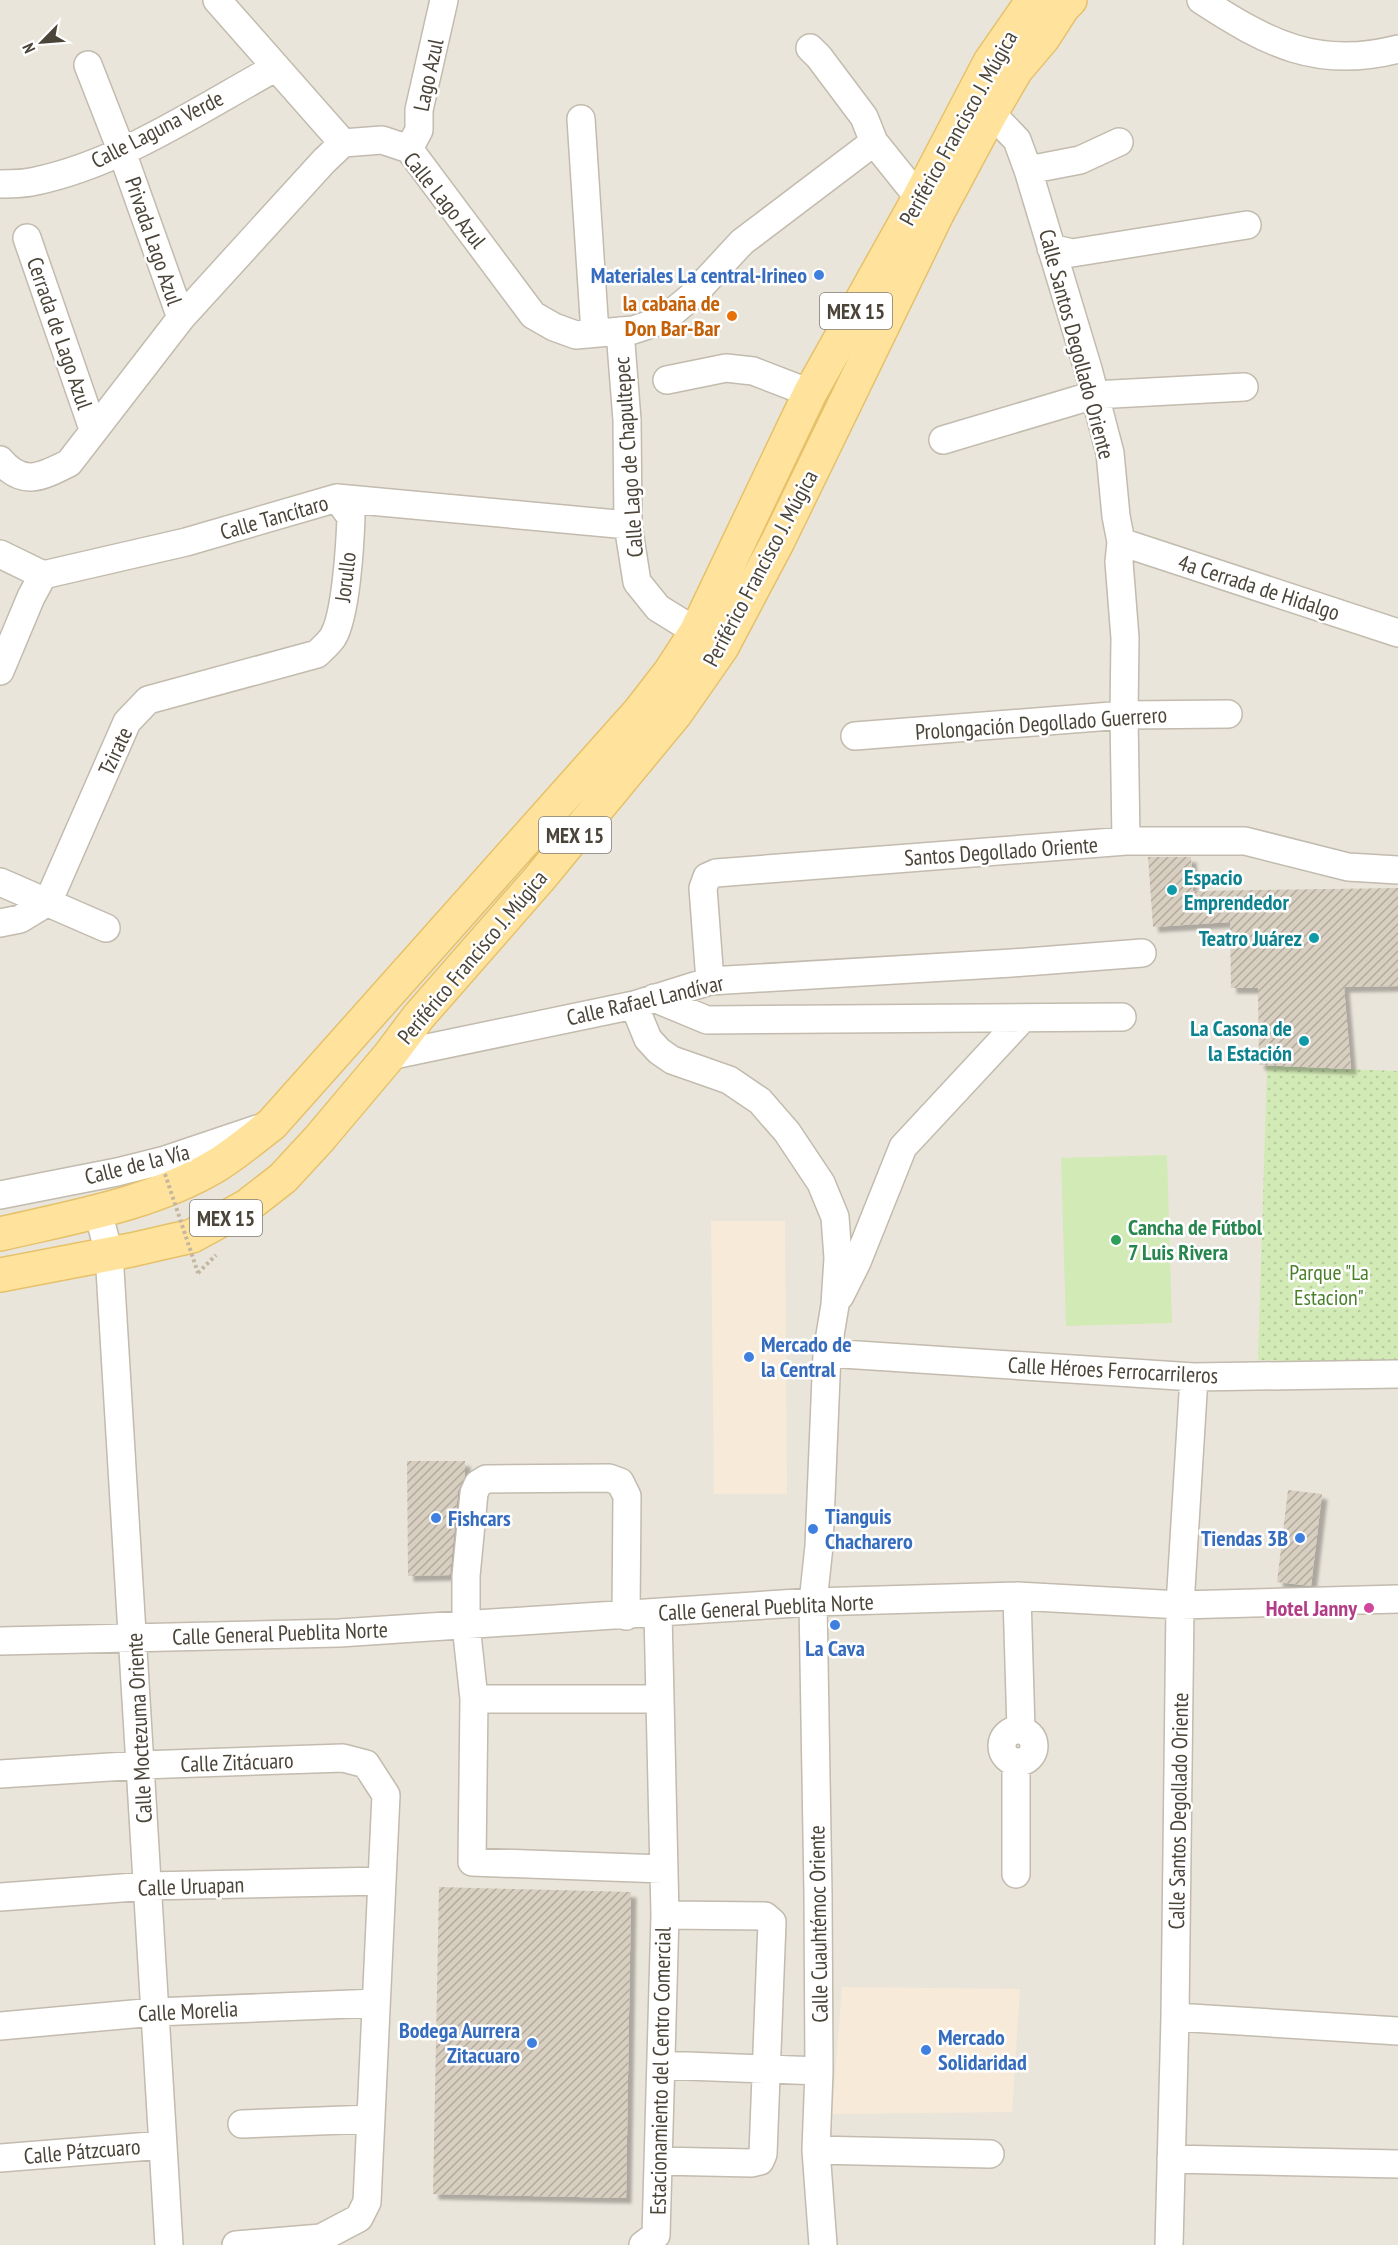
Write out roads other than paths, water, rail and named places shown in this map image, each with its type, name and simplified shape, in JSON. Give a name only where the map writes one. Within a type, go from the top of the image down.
[{"type":"main road","name":"Periférico Francisco J. Múgica","points":[[0,1275],[192,1236],[247,1206],[282,1178],[320,1139],[389,1056],[418,1016],[539,879],[658,736],[709,639],[810,393],[919,198],[990,62],[1033,0]]},
{"type":"main road","name":"Periférico Francisco J. Múgica","points":[[0,1234],[98,1212],[160,1192],[217,1165],[281,1116],[639,712],[670,672],[709,639],[778,541],[937,214],[991,113],[1016,70],[1043,38],[1070,0]]},
{"type":"main road","points":[[281,1116],[320,1139]]},
{"type":"street","points":[[0,460],[10,471],[24,478],[45,475],[69,463],[181,318],[343,143],[217,0]]},
{"type":"street","name":"Lago Azul","points":[[409,149],[418,130],[419,110],[444,0]]},
{"type":"street","points":[[1201,0],[1237,24],[1282,45],[1326,57],[1380,54],[1398,49]]},
{"type":"street","points":[[810,48],[864,117],[874,142],[919,198]]},
{"type":"street","name":"Privada Lago Azul","points":[[88,65],[122,152],[181,318]]},
{"type":"street","name":"Calle Laguna Verde","points":[[0,184],[35,182],[122,152],[275,68]]},
{"type":"street","name":"Calle Santos Degollado Oriente","points":[[991,113],[1017,140],[1028,170],[1088,369],[1110,453],[1121,542],[1119,562],[1125,638],[1126,841]]},
{"type":"street","name":"Calle Lago de Chapultepec","points":[[580,119],[608,332],[627,420],[628,525],[637,582],[658,608],[709,639]]},
{"type":"street","name":"Calle Lago Azul","points":[[343,143],[382,140],[409,149],[533,315],[554,327],[576,335],[639,328],[663,320],[691,297],[742,242],[874,142]]},
{"type":"street","points":[[1028,170],[1080,160],[1119,142]]},
{"type":"street","points":[[1051,248],[1072,253],[1247,225]]},
{"type":"street","name":"Cerrada de Lago Azul","points":[[27,238],[93,429]]},
{"type":"street","points":[[667,380],[726,368],[753,371],[810,393]]},
{"type":"street","points":[[943,440],[1094,395],[1244,387]]},
{"type":"street","name":"Calle Tancítaro","points":[[43,575],[186,542],[337,498],[628,525]]},
{"type":"street","name":"Jorullo","points":[[317,654],[333,637],[341,612],[345,588],[351,517],[337,498]]},
{"type":"street","name":"4a Cerrada de Hidalgo","points":[[1121,542],[1398,633]]},
{"type":"street","points":[[0,554],[43,575],[31,597],[0,671]]},
{"type":"street","name":"Tzirate","points":[[48,902],[127,722],[148,700],[317,654]]},
{"type":"street","name":"Prolongación Degollado Guerrero","points":[[855,736],[1124,715],[1228,714]]},
{"type":"street","name":"Santos Degollado Oriente","points":[[710,981],[703,888],[706,877],[716,873],[1126,841],[1245,841],[1348,867],[1398,870]]},
{"type":"street","points":[[0,882],[106,928]]},
{"type":"street","points":[[0,923],[20,919],[48,902]]},
{"type":"street","name":"Calle Rafael Landívar","points":[[389,1056],[644,1001],[710,981],[1142,953]]},
{"type":"street","points":[[835,1305],[838,1258],[835,1217],[821,1184],[787,1132],[760,1101],[729,1080],[672,1060],[658,1051],[648,1039],[644,1001],[707,1020],[1122,1017]]},
{"type":"street","points":[[835,1305],[857,1262],[903,1147],[1023,1018]]},
{"type":"street","name":"Calle de la Vía","points":[[0,1195],[165,1160],[281,1116]]},
{"type":"street","name":"Calle Moctezuma Oriente","points":[[98,1212],[110,1253],[169,2245]]},
{"type":"street","name":"Calle Cuauhtémoc Oriente","points":[[823,2245],[816,2150],[819,2071],[819,1893],[813,1602],[819,1546],[827,1353],[835,1305]]},
{"type":"street","name":"Calle Héroes Ferrocarrileros","points":[[827,1353],[1194,1377],[1398,1374]]},
{"type":"street","name":"Calle Santos Degollado Oriente","points":[[1169,2245],[1175,2017],[1180,1605],[1194,1377]]},
{"type":"street","points":[[626,1616],[627,1496],[620,1482],[609,1478],[486,1479],[478,1484],[474,1493],[466,1576],[466,1625],[474,1699],[472,1862],[663,1869]]},
{"type":"street","points":[[1016,1874],[1016,1762],[1007,1757],[1003,1748],[1004,1738],[1011,1731],[1021,1730],[1017,1596]]},
{"type":"street","name":"Calle General Pueblita Norte","points":[[0,1641],[339,1633],[658,1614],[813,1602],[1017,1596],[1180,1605],[1398,1599]]},
{"type":"street","points":[[658,1614],[664,1915]]},
{"type":"street","points":[[474,1699],[660,1699]]},
{"type":"street","name":"Calle Zitácuaro","points":[[0,1774],[141,1765],[343,1758],[366,1764],[386,1795],[382,1881]]},
{"type":"street","points":[[236,2245],[321,2238],[359,2218],[367,2202],[382,1881]]},
{"type":"street","name":"Calle Uruapan","points":[[0,1897],[148,1886],[382,1881]]},
{"type":"street","name":"Estacionamiento del Centro Comercial","points":[[643,2245],[656,2235],[664,1915],[765,1916],[770,1918],[772,1922],[765,2070]]},
{"type":"street","name":"Calle Morelia","points":[[0,2026],[155,2012],[376,2002]]},
{"type":"street","points":[[1175,2017],[1398,2031]]},
{"type":"street","points":[[660,2065],[819,2071]]},
{"type":"street","points":[[658,2161],[752,2163],[760,2161],[763,2154],[765,2070]]},
{"type":"street","points":[[242,2124],[371,2119]]},
{"type":"street","name":"Calle Pátzcuaro","points":[[0,2158],[163,2145]]},
{"type":"street","points":[[816,2150],[990,2154]]},
{"type":"street","points":[[1171,2159],[1398,2164]]},
{"type":"place","name":"Materiales La central-Irineo","points":[[819,275]]},
{"type":"place","name":"la cabaña de Don Bar-Bar","points":[[732,316]]},
{"type":"place","name":"Espacio Emprendedor","points":[[1172,890]]},
{"type":"place","name":"Teatro Juárez","points":[[1314,938]]},
{"type":"place","name":"La Casona de la Estación","points":[[1304,1041]]},
{"type":"place","name":"Cancha de Fútbol 7 Luis Rivera","points":[[1116,1240]]},
{"type":"place","name":"Mercado de la Central","points":[[749,1357]]},
{"type":"place","name":"Fishcars","points":[[436,1518]]},
{"type":"place","name":"Tianguis Chacharero","points":[[813,1529]]},
{"type":"place","name":"Tiendas 3B","points":[[1300,1538]]},
{"type":"place","name":"Hotel Janny","points":[[1369,1608]]},
{"type":"place","name":"La Cava","points":[[835,1625]]},
{"type":"place","name":"Bodega Aurrera Zitacuaro","points":[[532,2043]]},
{"type":"place","name":"Mercado Solidaridad","points":[[926,2050]]},
{"type":"park label","name":"Parque \"La Estacion\"","points":[[1329,1284]]}]
